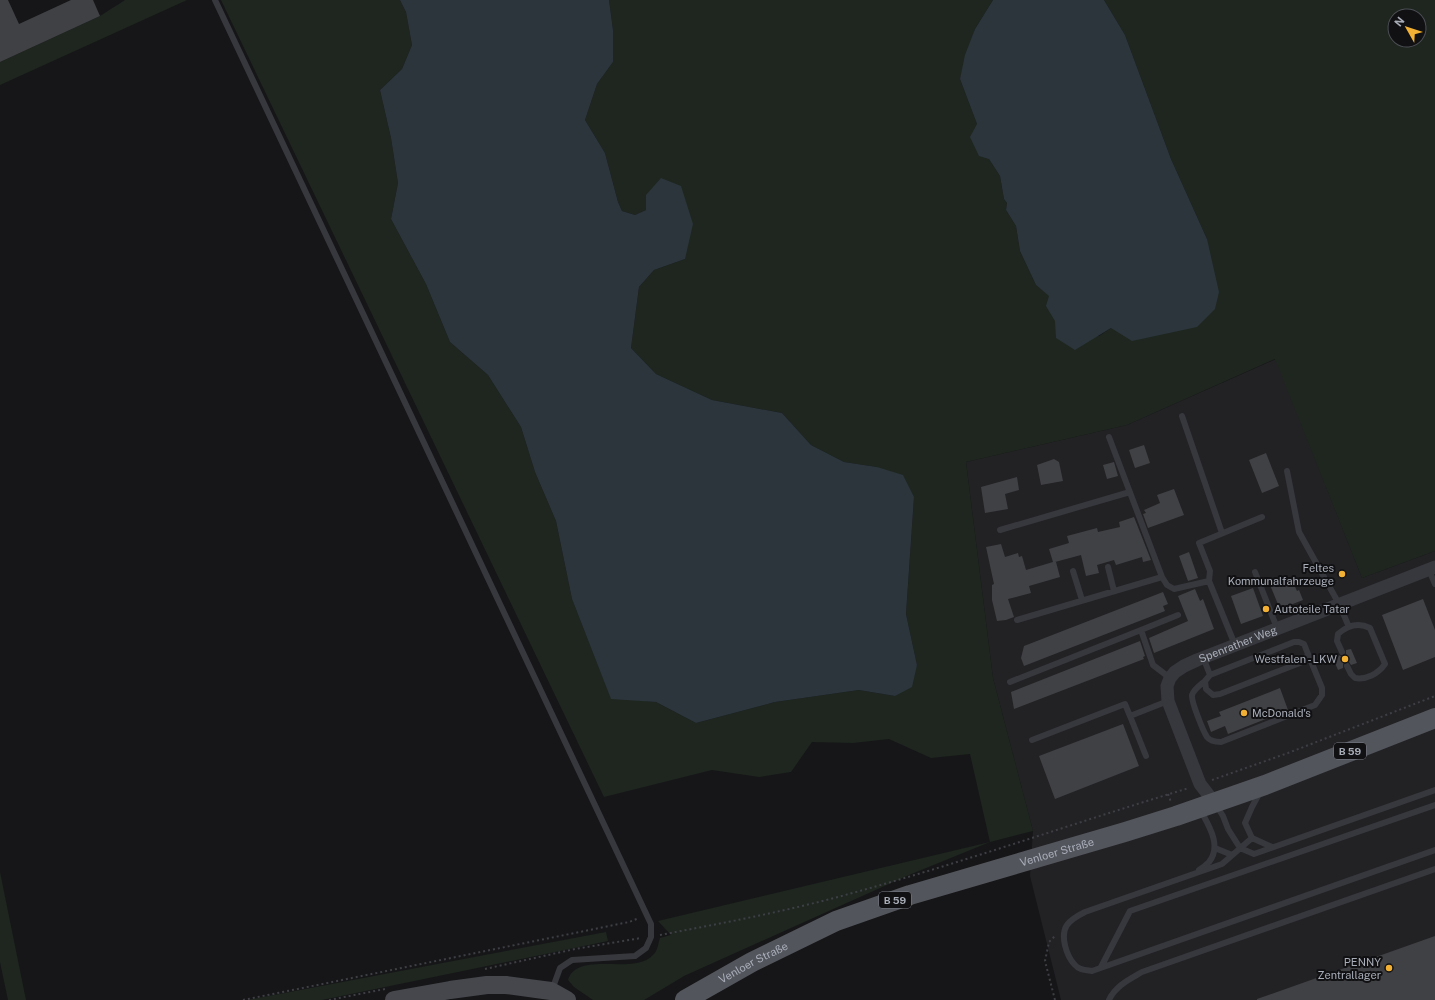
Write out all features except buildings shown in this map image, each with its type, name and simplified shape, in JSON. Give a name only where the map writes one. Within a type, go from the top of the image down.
[{"type":"main road","name":"Venloer Straße","points":[[685,1000],[752,962],[836,921],[910,895],[1126,832],[1207,805],[1265,785],[1435,718]]},
{"type":"main road","points":[[394,1000],[487,985],[506,985],[551,991],[567,1000]]},
{"type":"street","name":"Spenrather Weg","points":[[1170,678],[1175,672],[1184,666],[1203,658],[1432,568]]},
{"type":"street","points":[[1170,678],[1167,686],[1168,701],[1207,805]]},
{"type":"lane","points":[[216,0],[648,915],[651,924],[651,936],[646,948],[635,956],[572,960],[560,968],[551,991]]},
{"type":"lane","points":[[1182,416],[1222,533]]},
{"type":"lane","points":[[1109,437],[1162,577],[1167,585],[1174,589],[1209,581]]},
{"type":"lane","points":[[1287,471],[1299,532],[1349,627]]},
{"type":"lane","points":[[1000,530],[1130,492]]},
{"type":"lane","points":[[1235,645],[1209,581],[1210,571],[1199,543],[1262,517]]},
{"type":"lane","points":[[1108,567],[1114,591]]},
{"type":"lane","points":[[1432,568],[1435,584]]},
{"type":"lane","points":[[1073,571],[1082,600]]},
{"type":"lane","points":[[1255,572],[1278,628]]},
{"type":"lane","points":[[1017,620],[1162,577]]},
{"type":"lane","points":[[1010,682],[1178,615]]},
{"type":"lane","points":[[1342,652],[1337,641],[1338,634],[1343,629],[1355,624],[1364,625],[1370,628],[1385,664],[1382,669],[1363,679],[1355,678],[1347,666]]},
{"type":"lane","points":[[1141,630],[1153,665],[1170,678]]},
{"type":"lane","points":[[1294,642],[1304,644],[1308,654],[1322,688],[1322,695],[1315,705],[1221,742],[1215,742],[1206,736],[1193,703],[1192,696],[1195,690],[1210,675],[1294,642]]},
{"type":"lane","points":[[1205,681],[1206,689],[1212,695],[1220,694],[1305,661],[1308,654]]},
{"type":"lane","points":[[1203,658],[1210,675]]},
{"type":"lane","points":[[1130,716],[1168,701]]},
{"type":"lane","points":[[1032,740],[1125,704],[1146,756]]},
{"type":"lane","points":[[1265,785],[1252,807],[1245,823],[1252,838],[1272,847]]},
{"type":"lane","points":[[1207,805],[1223,816],[1228,828],[1240,848],[1254,854],[1435,790]]},
{"type":"lane","points":[[1196,873],[1209,861],[1215,848],[1207,805]]},
{"type":"lane","points":[[1101,967],[1130,911],[1435,805]]},
{"type":"lane","points":[[1252,838],[1222,864],[1085,912],[1075,918],[1067,925],[1064,939],[1067,951],[1075,965],[1083,970],[1092,971],[1435,850]]},
{"type":"lane","points":[[1215,848],[1232,855]]},
{"type":"lane","points":[[1109,1000],[1110,996],[1122,983],[1142,972],[1435,869]]},
{"type":"path","points":[[500,966],[575,949],[753,916],[833,898],[979,856],[1200,784],[1288,753],[1435,696]]},
{"type":"path","points":[[243,1000],[629,922],[648,915]]},
{"type":"path","points":[[1055,1000],[1045,961],[1049,942],[1067,925]]},
{"type":"shaded area","points":[[125,0],[187,0],[0,85],[0,62],[100,16]]},
{"type":"shaded area","points":[[221,0],[400,0],[406,12],[412,45],[402,69],[380,90],[391,138],[398,183],[391,219],[426,284],[450,342],[488,375],[521,427],[535,472],[556,521],[572,599],[611,698],[656,702],[696,723],[775,702],[859,690],[895,696],[917,665],[906,614],[914,497],[877,467],[844,462],[811,445],[782,413],[712,400],[656,374],[631,348],[639,287],[654,270],[685,259],[646,195],[646,210],[635,215],[622,211],[618,202],[605,153],[585,120],[597,84],[613,62],[613,30],[609,0],[993,0],[975,29],[960,79],[989,159],[1000,176],[1004,199],[1007,203],[1006,210],[1016,226],[1020,251],[1036,285],[1050,296],[1047,306],[1056,321],[1057,338],[1099,336],[1111,328],[1207,239],[1171,159],[1125,35],[1104,0],[1435,0],[1435,551],[1362,578],[1275,359],[1127,425],[966,462],[993,678],[1033,831],[990,842],[970,754],[931,758],[889,739],[853,743],[812,742],[791,772],[759,777],[712,770],[604,797]]},
{"type":"shaded area","points":[[400,0],[609,0],[613,30],[613,62],[597,84],[585,120],[605,153],[618,202],[622,211],[635,215],[646,210],[646,195],[661,178],[681,186],[693,224],[685,259],[654,270],[639,287],[631,348],[656,374],[712,400],[782,413],[811,445],[844,462],[877,467],[903,475],[914,497],[906,614],[917,665],[912,687],[895,696],[859,690],[775,702],[696,723],[656,702],[611,699],[572,599],[556,521],[535,472],[521,427],[488,375],[450,342],[426,284],[391,219],[398,183],[391,138],[380,90],[402,69],[412,45],[406,12]]},
{"type":"shaded area","points":[[993,0],[1104,0],[1125,35],[1171,159],[1207,239],[1219,292],[1215,309],[1197,327],[1132,341],[1111,328],[1075,350],[1056,338],[1055,321],[1046,306],[1049,296],[1036,285],[1020,251],[1016,226],[1006,210],[1007,203],[1004,199],[1000,176],[989,159],[979,156],[970,137],[977,124],[960,79],[965,55],[975,29]]},
{"type":"shaded area","points":[[1276,359],[1362,578],[1435,551],[1435,1000],[1061,1000],[1030,876],[1033,831],[993,678],[966,462],[1127,425]]},
{"type":"shaded area","points":[[990,842],[909,875],[684,976],[644,1000],[593,1000],[574,987],[568,980],[574,971],[583,966],[594,964],[633,964],[644,961],[655,953],[660,938],[671,935],[658,921]]},
{"type":"shaded area","points":[[0,872],[26,1000],[8,1000],[0,962]]},
{"type":"shaded area","points":[[606,932],[608,941],[322,1000],[247,1000]]},
{"type":"place","name":"Feltes Kommunalfahrzeuge","points":[[1342,574]]},
{"type":"place","name":"Autoteile Tatar","points":[[1266,609]]},
{"type":"place","name":"Westfalen - LKW","points":[[1345,659]]},
{"type":"place","name":"McDonald's","points":[[1244,713]]},
{"type":"place","name":"PENNY Zentrallager","points":[[1389,968]]}]
